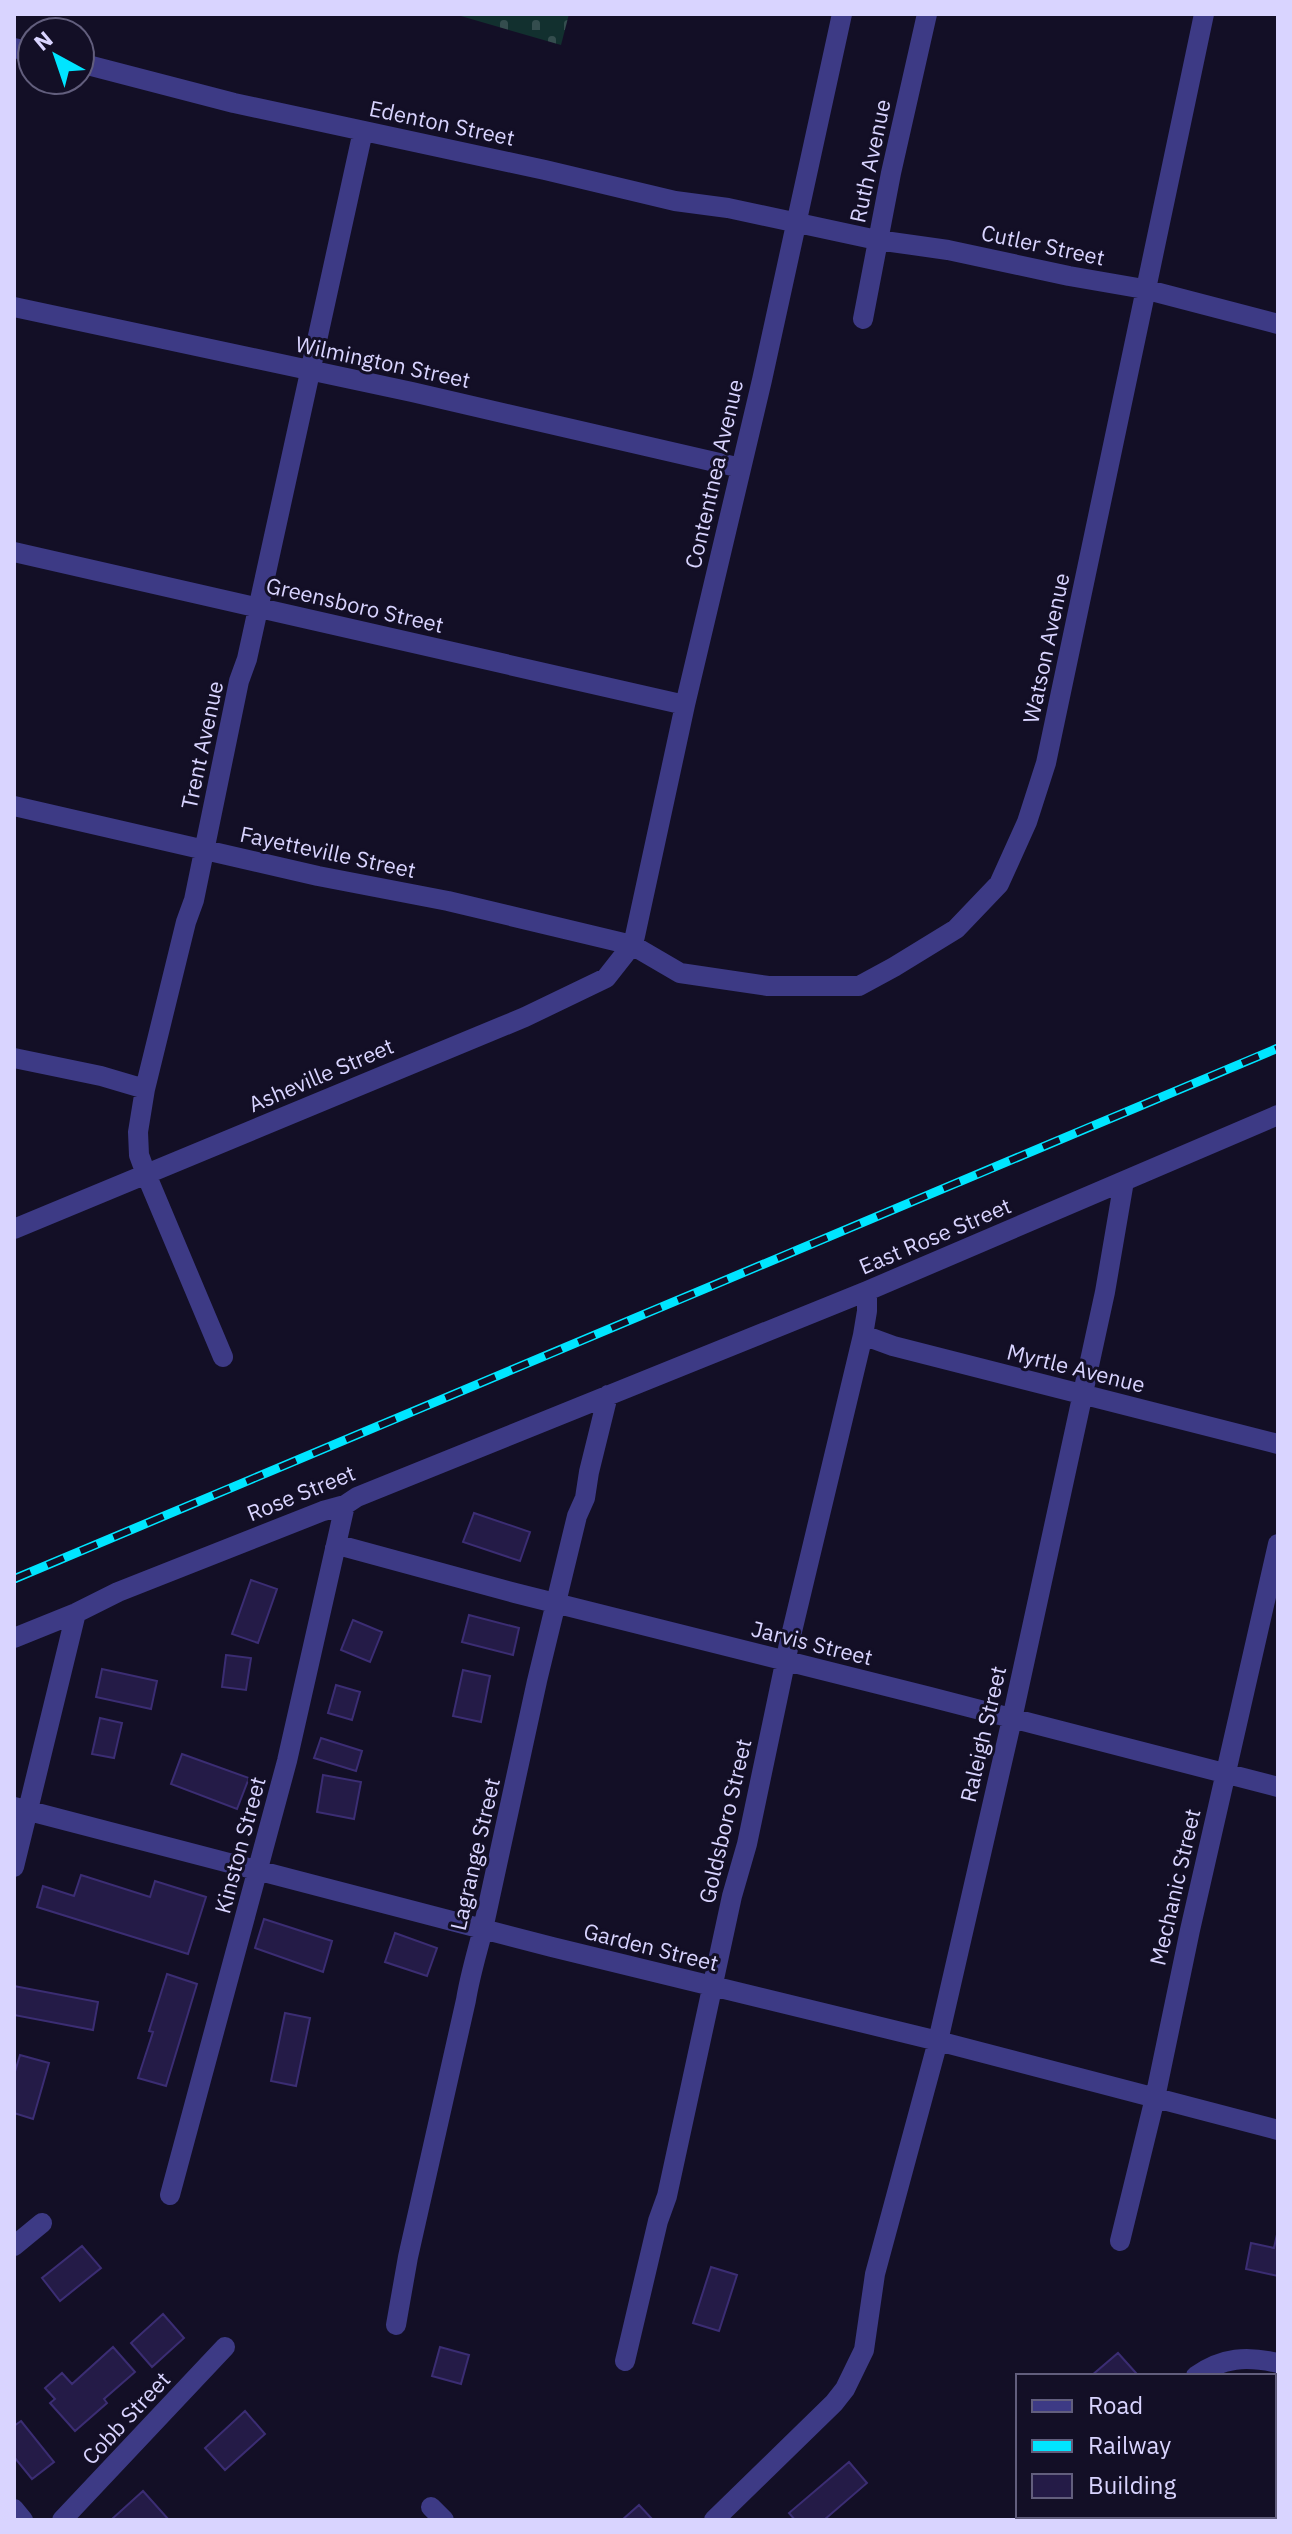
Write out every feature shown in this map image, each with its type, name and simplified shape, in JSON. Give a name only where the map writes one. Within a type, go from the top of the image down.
[{"type":"street","name":"Contentnea Avenue","points":[[632,945],[842,14]]},
{"type":"street","name":"Ruth Avenue","points":[[863,319],[877,240],[927,14]]},
{"type":"street","name":"Watson Avenue","points":[[632,945],[680,973],[768,986],[859,986],[956,929],[999,884],[1027,822],[1046,763],[1204,14]]},
{"type":"street","name":"Edenton Street","points":[[96,67],[234,103],[675,201],[797,222]]},
{"type":"street","name":"Trent Avenue","points":[[223,1357],[146,1174],[139,1155],[138,1132],[145,1089],[194,900],[363,131]]},
{"type":"street","name":"Cutler Street","points":[[797,222],[877,240],[948,250],[1144,289],[1278,324]]},
{"type":"street","name":"Wilmington Street","points":[[14,307],[412,392],[741,468]]},
{"type":"street","name":"Greensboro Street","points":[[14,552],[685,705]]},
{"type":"street","name":"Fayetteville Street","points":[[14,806],[318,876],[448,901],[632,945]]},
{"type":"street","name":"Asheville Street","points":[[14,1229],[525,1017],[606,978],[632,945]]},
{"type":"street","points":[[14,1058],[101,1076],[145,1089]]},
{"type":"street","name":"East Rose Street","points":[[608,1395],[867,1291],[1278,1115]]},
{"type":"street","name":"Raleigh Street","points":[[714,2520],[834,2403],[845,2389],[864,2350],[884,2237],[938,2041],[1012,1719],[1105,1292],[1124,1181]]},
{"type":"street","name":"Goldsboro Street","points":[[625,2361],[670,2182],[786,1661],[863,1335],[867,1291]]},
{"type":"street","name":"Myrtle Avenue","points":[[863,1335],[893,1346],[1278,1444]]},
{"type":"street","name":"Rose Street","points":[[14,1638],[118,1592],[345,1505],[357,1497],[608,1395]]},
{"type":"street","name":"Lagrange Street","points":[[396,2325],[471,1966],[483,1929],[537,1681],[577,1516],[585,1498],[608,1395]]},
{"type":"street","name":"Kinston Street","points":[[170,2195],[287,1761],[345,1505]]},
{"type":"street","name":"Mechanic Street","points":[[1120,2241],[1155,2098],[1278,1544]]},
{"type":"street","name":"Jarvis Street","points":[[335,1548],[342,1546],[1278,1787]]},
{"type":"street","points":[[14,1867],[21,1809],[76,1613]]},
{"type":"street","name":"Garden Street","points":[[21,1809],[1278,2130]]},
{"type":"street","points":[[14,2246],[42,2223]]},
{"type":"street","name":"Cobb Street","points":[[62,2520],[225,2347]]},
{"type":"street","points":[[1199,2374],[1223,2360],[1241,2357],[1278,2363]]},
{"type":"street","points":[[14,2509],[23,2520]]},
{"type":"green space","points":[[454,14],[569,14],[561,45]]},
{"type":"building","points":[[474,1513],[530,1532],[520,1561],[463,1542]]},
{"type":"building","points":[[251,1580],[277,1589],[258,1643],[232,1634]]},
{"type":"building","points":[[469,1615],[519,1628],[513,1655],[462,1642]]},
{"type":"building","points":[[353,1620],[382,1632],[370,1662],[341,1650]]},
{"type":"building","points":[[226,1655],[251,1658],[246,1690],[222,1687]]},
{"type":"building","points":[[102,1669],[157,1681],[151,1709],[96,1697]]},
{"type":"building","points":[[463,1670],[490,1676],[481,1722],[453,1716]]},
{"type":"building","points":[[336,1685],[360,1692],[352,1720],[328,1713]]},
{"type":"building","points":[[100,1718],[122,1723],[114,1758],[92,1754]]},
{"type":"building","points":[[321,1738],[362,1751],[356,1771],[314,1758]]},
{"type":"building","points":[[182,1754],[249,1778],[237,1809],[171,1784]]},
{"type":"building","points":[[323,1775],[361,1782],[354,1819],[317,1812]]},
{"type":"building","points":[[81,1875],[150,1897],[155,1881],[206,1897],[188,1954],[37,1907],[43,1886],[74,1896]]},
{"type":"building","points":[[264,1919],[332,1941],[323,1972],[255,1948]]},
{"type":"building","points":[[395,1933],[437,1948],[427,1976],[385,1962]]},
{"type":"building","points":[[167,1974],[197,1984],[166,2086],[138,2078]]},
{"type":"building","points":[[14,1986],[98,2002],[93,2030],[14,2015]]},
{"type":"building","points":[[285,2013],[310,2018],[296,2086],[271,2081]]},
{"type":"building","points":[[20,2055],[49,2063],[33,2119],[14,2113],[14,2075]]},
{"type":"building","points":[[1278,2230],[1278,2276],[1246,2269],[1251,2243],[1274,2248]]},
{"type":"building","points":[[82,2246],[101,2268],[60,2301],[42,2278]]},
{"type":"building","points":[[711,2267],[737,2275],[719,2331],[693,2323]]},
{"type":"building","points":[[163,2314],[184,2338],[152,2367],[131,2343]]},
{"type":"building","points":[[113,2347],[135,2372],[104,2399],[107,2403],[75,2431],[50,2403],[55,2399],[45,2388],[62,2373],[72,2384]]},
{"type":"building","points":[[440,2347],[469,2355],[461,2384],[432,2376]]},
{"type":"building","points":[[1118,2353],[1136,2373],[1135,2374],[1093,2374]]},
{"type":"building","points":[[245,2411],[265,2434],[225,2470],[205,2448]]},
{"type":"building","points":[[21,2421],[54,2462],[32,2479],[14,2457],[14,2426]]},
{"type":"building","points":[[849,2462],[867,2483],[824,2520],[795,2520],[789,2513]]},
{"type":"building","points":[[143,2491],[169,2520],[112,2519]]},
{"type":"building","points":[[639,2505],[653,2520],[622,2520]]},
{"type":"railway","points":[[14,1579],[1278,1048]]}]
